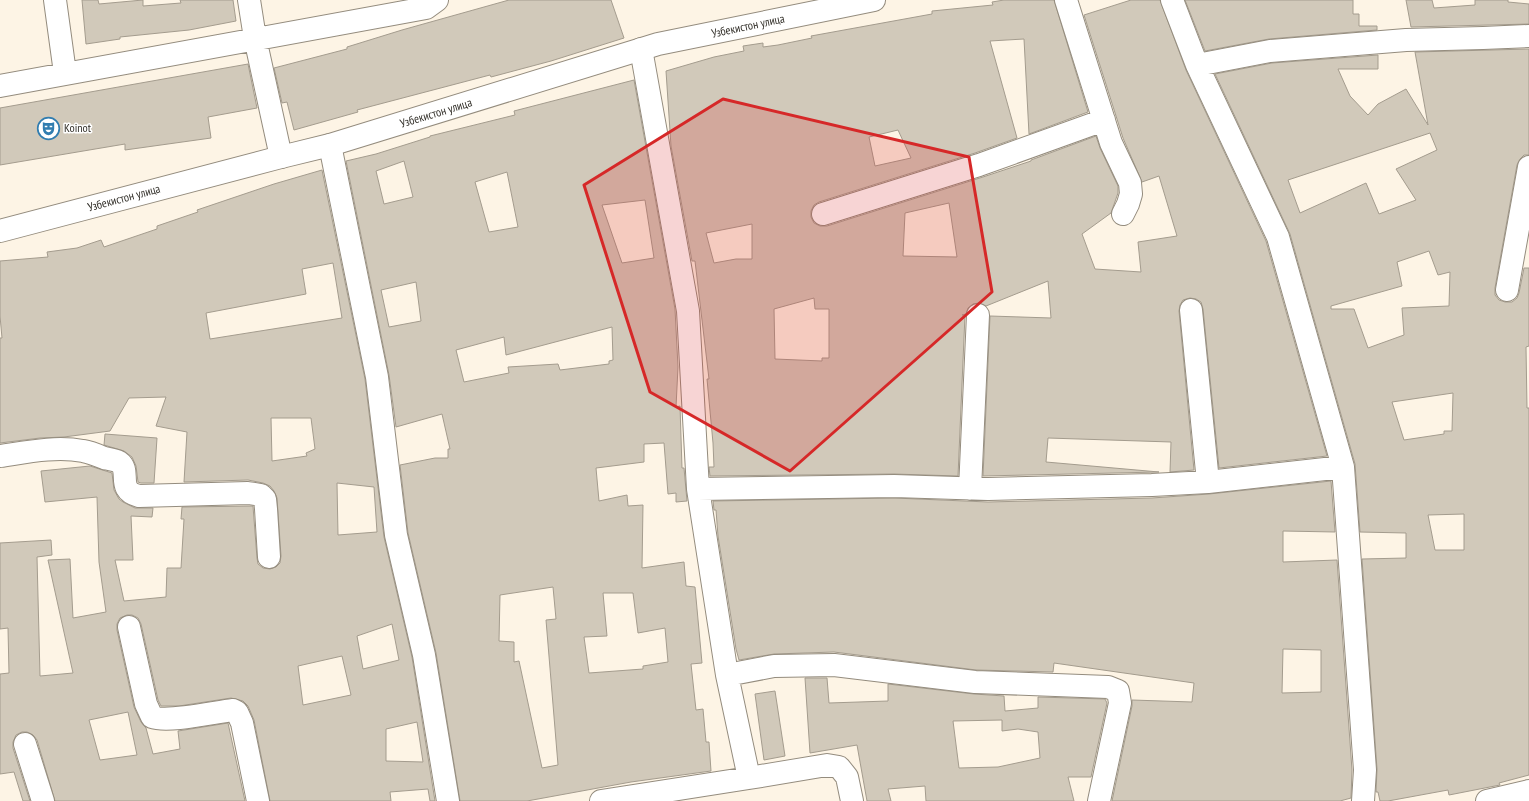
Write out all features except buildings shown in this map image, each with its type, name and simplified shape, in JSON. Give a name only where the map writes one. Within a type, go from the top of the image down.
[{"type":"street","points":[[55,0],[65,73]]},
{"type":"street","points":[[249,0],[255,38],[281,157]]},
{"type":"street","points":[[0,86],[255,38],[426,8],[437,0]]},
{"type":"street","name":"Узбекистон улица","points":[[0,231],[281,157],[330,146],[658,44],[874,0]]},
{"type":"street","points":[[1066,0],[1111,143],[1130,183],[1128,204],[1123,214]]},
{"type":"street","points":[[1172,0],[1197,65],[1278,237],[1343,467],[1365,770],[1363,801]]},
{"type":"street","points":[[1197,65],[1270,51],[1406,40],[1529,36]]},
{"type":"street","points":[[641,49],[688,311],[698,489],[727,675],[749,778]]},
{"type":"street","points":[[823,214],[979,164],[1104,120]]},
{"type":"street","points":[[330,146],[377,377],[396,535],[424,655],[448,801]]},
{"type":"street","points":[[1507,290],[1529,167]]},
{"type":"street","points":[[1191,310],[1208,482]]},
{"type":"street","points":[[970,489],[978,315]]},
{"type":"street","points":[[0,456],[44,449],[83,451],[119,462],[124,469],[124,480],[127,491],[139,496],[248,493],[261,495],[265,499],[269,556]]},
{"type":"street","points":[[698,489],[894,486],[970,489],[1152,485],[1208,482],[1343,467]]},
{"type":"street","points":[[129,627],[146,704],[152,717],[158,719],[176,718],[233,710],[237,712],[242,723],[258,801]]},
{"type":"street","points":[[727,675],[774,666],[834,665],[975,682],[1108,687],[1118,692],[1120,703],[1099,801]]},
{"type":"street","points":[[25,744],[43,801]]},
{"type":"street","points":[[601,801],[827,765],[839,767],[847,777],[852,801]]},
{"type":"street","points":[[1487,801],[1529,791]]},
{"type":"highlighted area","points":[[723,99],[969,157],[992,292],[790,471],[650,392],[584,185]]},
{"type":"place","name":"Koinot","points":[[49,128]]}]
